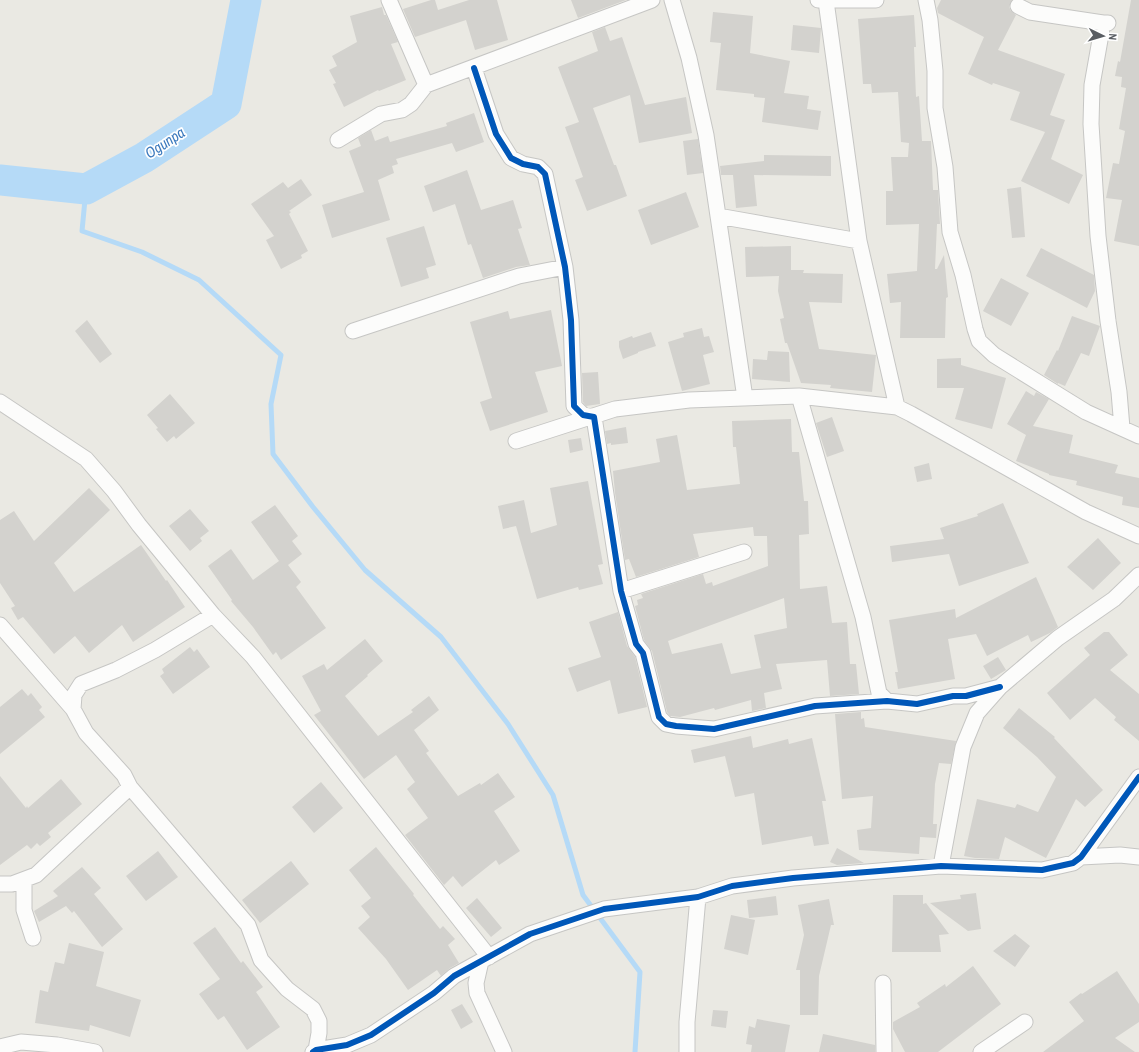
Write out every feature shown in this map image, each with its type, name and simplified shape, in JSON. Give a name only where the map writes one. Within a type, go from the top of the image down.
[{"type":"street","points":[[390,0],[426,85]]},
{"type":"street","points":[[338,140],[382,114],[402,110],[411,104],[426,85],[652,0]]},
{"type":"street","points":[[672,0],[689,58],[706,135],[745,398]]},
{"type":"street","points":[[876,0],[822,0],[859,242],[897,407]]},
{"type":"street","points":[[926,0],[930,20],[935,71],[935,108],[945,167],[950,232],[963,275],[975,330],[979,341],[994,355],[1080,408],[1139,436]]},
{"type":"street","points":[[1018,6],[1030,12],[1105,23],[1092,85],[1091,124],[1098,236],[1108,320],[1119,392],[1122,428]]},
{"type":"street","points":[[474,68],[496,134],[511,158],[523,164],[538,167],[545,174],[565,267],[571,320],[574,406],[583,415],[594,417]]},
{"type":"street","points":[[718,216],[859,242]]},
{"type":"street","points":[[353,331],[519,276],[565,267]]},
{"type":"street","points":[[798,396],[863,617],[879,693],[887,701]]},
{"type":"street","points":[[516,440],[594,417],[615,409],[689,400],[798,396],[897,407],[1086,512],[1139,536]]},
{"type":"street","points":[[0,402],[86,459],[114,491],[139,525],[213,615],[253,657],[485,959]]},
{"type":"street","points":[[594,417],[621,591],[636,644],[643,653],[659,717],[666,724],[714,729],[815,706],[887,701],[917,704],[954,696],[966,696],[1000,688]]},
{"type":"street","points":[[621,591],[744,552]]},
{"type":"street","points":[[941,866],[963,747],[977,713],[1000,688],[1058,638],[1114,599],[1139,575]]},
{"type":"street","points":[[72,709],[74,695],[81,684],[116,670],[213,615]]},
{"type":"street","points":[[0,626],[72,709],[86,733],[124,775],[130,787],[248,925],[261,960],[287,989],[313,1009],[319,1021],[319,1033],[314,1051],[347,1045],[371,1035],[434,993],[454,976],[530,934],[597,911],[698,897],[732,886],[793,878],[941,866],[1042,870],[1073,863],[1082,857],[1139,776]]},
{"type":"street","points":[[966,696],[977,713]]},
{"type":"street","points":[[0,884],[12,884],[24,881],[36,875],[130,787]]},
{"type":"street","points":[[1082,857],[1120,855],[1139,857]]},
{"type":"street","points":[[24,881],[24,910],[33,938]]},
{"type":"street","points":[[687,1052],[687,1022],[698,897]]},
{"type":"street","points":[[485,959],[476,983],[477,993],[504,1052]]},
{"type":"street","points":[[882,983],[884,1052]]},
{"type":"street","points":[[981,1052],[1025,1022]]},
{"type":"street","points":[[0,1047],[21,1042],[57,1045],[95,1052]]},
{"type":"building","points":[[435,0],[438,10],[469,0],[497,0],[508,40],[475,50],[466,20],[415,37],[403,9]]},
{"type":"building","points":[[571,0],[626,0],[578,18]]},
{"type":"building","points":[[941,0],[1012,0],[1009,7],[1016,15],[998,50],[1065,74],[1050,115],[1065,120],[1051,159],[1083,175],[1069,204],[1021,181],[1045,132],[1010,120],[1020,92],[993,83],[992,85],[968,74],[984,37],[938,13],[937,8]]},
{"type":"building","points":[[1131,0],[1139,0],[1139,246],[1114,241],[1122,200],[1106,198],[1113,163],[1119,164],[1125,131],[1119,129],[1126,88],[1121,87],[1122,77],[1115,76],[1118,61],[1120,62]]},
{"type":"building","points":[[382,7],[384,15],[386,15],[398,42],[391,44],[406,80],[379,91],[378,90],[344,107],[333,84],[336,83],[329,70],[337,66],[332,56],[357,42],[350,16]]},
{"type":"building","points":[[713,12],[753,16],[750,53],[790,61],[784,93],[809,96],[807,109],[821,111],[818,130],[762,122],[765,98],[754,97],[754,94],[716,90],[721,43],[710,42]]},
{"type":"building","points":[[914,15],[916,47],[914,47],[916,97],[919,96],[922,141],[931,141],[933,190],[938,190],[940,224],[937,224],[935,269],[937,269],[944,255],[948,297],[946,298],[945,338],[900,338],[901,302],[890,303],[887,274],[917,271],[919,224],[886,225],[886,191],[893,191],[891,157],[908,157],[909,143],[901,142],[898,92],[872,93],[871,84],[863,84],[858,19]]},
{"type":"building","points":[[793,25],[821,28],[819,53],[791,50]]},
{"type":"building","points":[[605,27],[610,41],[622,37],[645,105],[686,97],[692,133],[639,143],[630,95],[593,108],[627,196],[587,211],[575,180],[583,177],[565,127],[579,122],[558,67],[598,51],[592,32]]},
{"type":"building","points":[[474,113],[484,142],[456,152],[452,143],[396,159],[398,164],[392,166],[394,173],[378,180],[390,220],[332,238],[322,205],[364,192],[349,151],[361,146],[358,138],[371,130],[375,141],[388,136],[390,142],[447,126],[446,123]]},
{"type":"building","points":[[698,139],[703,173],[687,175],[683,141]]},
{"type":"building","points":[[764,155],[831,156],[831,176],[754,175],[757,206],[736,208],[733,175],[721,175],[720,166],[764,161]]},
{"type":"building","points":[[467,170],[481,210],[513,200],[522,228],[518,229],[530,265],[516,267],[483,278],[471,244],[468,245],[455,204],[433,212],[424,186]]},
{"type":"building","points":[[301,179],[312,195],[289,211],[291,212],[289,214],[308,251],[301,255],[302,258],[281,269],[266,240],[274,236],[251,204],[283,182],[288,188]]},
{"type":"building","points":[[1021,187],[1025,237],[1012,238],[1007,189]]},
{"type":"building","points":[[686,192],[699,227],[651,245],[638,210]]},
{"type":"building","points":[[424,226],[436,265],[426,268],[429,278],[401,287],[386,238]]},
{"type":"building","points":[[791,246],[791,270],[804,270],[803,273],[843,274],[842,303],[809,302],[819,349],[876,355],[872,392],[830,388],[831,385],[801,383],[787,343],[785,343],[780,319],[784,318],[778,291],[779,276],[746,277],[745,247]]},
{"type":"building","points":[[1041,248],[1094,275],[1095,291],[1087,308],[1026,276]]},
{"type":"building","points":[[1001,278],[1029,293],[1011,326],[983,311]]},
{"type":"building","points":[[551,310],[562,366],[535,372],[548,412],[490,431],[480,402],[492,398],[470,322],[508,311],[510,319]]},
{"type":"building","points":[[1072,316],[1100,326],[1089,356],[1081,353],[1065,386],[1058,384],[1044,375],[1057,350],[1058,351]]},
{"type":"building","points":[[87,320],[112,354],[100,363],[75,331]]},
{"type":"building","points":[[702,328],[704,337],[709,336],[714,352],[703,355],[710,384],[682,391],[668,342],[684,337],[683,333]]},
{"type":"building","points":[[651,332],[656,346],[623,359],[619,347],[619,341],[632,336],[633,338]]},
{"type":"building","points":[[768,351],[789,352],[790,382],[752,379],[753,359],[767,360]]},
{"type":"building","points":[[961,358],[961,365],[1006,378],[992,429],[955,419],[964,388],[937,388],[937,359]]},
{"type":"building","points":[[598,372],[600,404],[586,406],[583,402],[582,373]]},
{"type":"building","points":[[1026,391],[1034,396],[1036,392],[1049,399],[1033,426],[1073,435],[1069,453],[1118,465],[1115,473],[1139,478],[1139,508],[1122,505],[1123,497],[1076,485],[1077,481],[1049,475],[1016,461],[1026,435],[1007,424]]},
{"type":"building","points":[[170,394],[195,423],[176,439],[174,436],[167,442],[147,415]]},
{"type":"building","points":[[832,417],[844,451],[827,457],[816,423]]},
{"type":"building","points":[[791,419],[792,452],[799,452],[804,501],[808,501],[809,534],[799,535],[800,589],[827,586],[832,623],[847,622],[850,664],[856,664],[859,694],[830,696],[827,660],[776,664],[782,689],[764,693],[766,708],[752,711],[751,700],[715,710],[714,708],[680,717],[670,716],[667,712],[652,651],[644,640],[635,606],[638,605],[637,600],[643,598],[641,594],[703,574],[706,584],[712,582],[713,586],[768,566],[767,536],[754,536],[753,527],[693,534],[699,557],[636,577],[629,559],[625,560],[613,471],[660,462],[656,439],[677,435],[687,490],[740,484],[736,447],[733,447],[732,421]],"holes":[[[784,598],[787,628],[754,635],[761,668],[731,674],[722,643],[672,654],[668,641]]]},
{"type":"building","points":[[626,427],[628,443],[607,444],[605,431]]},
{"type":"building","points":[[581,438],[583,450],[570,453],[568,440]]},
{"type":"building","points":[[929,463],[932,479],[917,482],[914,467]]},
{"type":"building","points":[[588,481],[603,564],[598,565],[603,584],[579,590],[578,587],[537,599],[516,526],[503,529],[498,506],[524,500],[531,533],[557,525],[550,488]]},
{"type":"building","points":[[89,488],[110,510],[54,563],[74,592],[141,545],[185,607],[133,642],[122,625],[89,653],[75,636],[54,654],[23,617],[18,620],[11,608],[15,606],[0,583],[0,520],[14,511],[34,541]]},
{"type":"building","points":[[1003,503],[1029,563],[959,586],[949,554],[892,562],[890,546],[944,539],[940,528],[978,516],[977,514]]},
{"type":"building","points":[[275,505],[298,536],[292,541],[302,554],[288,565],[301,582],[296,587],[326,628],[281,660],[276,652],[273,655],[253,627],[231,601],[232,600],[208,566],[231,549],[253,580],[279,561],[251,522]]},
{"type":"building","points":[[190,509],[209,531],[200,538],[202,541],[190,551],[169,526]]},
{"type":"building","points":[[1098,538],[1121,563],[1093,590],[1067,567]]},
{"type":"building","points":[[1036,577],[1058,627],[1050,633],[1031,642],[1028,635],[987,656],[976,634],[948,639],[955,679],[898,689],[895,672],[898,672],[889,620],[955,609],[956,618]]},
{"type":"building","points":[[618,612],[627,646],[635,657],[647,707],[618,714],[610,680],[577,692],[568,668],[601,657],[589,622]]},
{"type":"building","points":[[1104,632],[1109,632],[1128,655],[1110,670],[1139,694],[1139,741],[1114,720],[1116,717],[1095,698],[1070,720],[1047,693],[1090,655],[1084,648]]},
{"type":"building","points":[[365,639],[383,661],[345,696],[378,736],[413,712],[411,710],[429,696],[439,710],[414,730],[429,751],[426,753],[458,796],[480,783],[481,785],[498,773],[515,797],[494,811],[520,851],[499,865],[496,860],[462,887],[453,876],[444,885],[405,835],[428,818],[407,789],[415,782],[396,755],[364,779],[314,715],[321,711],[302,676],[324,664],[327,670]]},
{"type":"building","points":[[190,647],[194,652],[197,649],[210,667],[173,694],[160,676],[164,673],[162,669]]},
{"type":"building","points":[[998,657],[1006,670],[991,679],[983,666]]},
{"type":"building","points":[[22,689],[28,696],[31,693],[42,707],[39,710],[45,717],[0,754],[0,707]]},
{"type":"building","points":[[1019,708],[1055,737],[1054,738],[1103,790],[1085,807],[1076,799],[1046,858],[1005,837],[999,859],[964,856],[977,799],[1015,808],[1017,804],[1038,812],[1056,777],[1037,757],[1003,728]]},
{"type":"building","points":[[861,712],[861,719],[864,718],[865,727],[956,741],[951,764],[939,763],[935,784],[933,824],[937,824],[936,838],[920,837],[919,854],[859,850],[857,830],[871,828],[873,796],[842,799],[835,714]]},
{"type":"building","points":[[751,736],[753,748],[788,739],[789,744],[812,738],[826,801],[822,801],[829,844],[814,846],[812,836],[762,845],[754,793],[735,797],[725,756],[694,763],[691,750]]},
{"type":"building","points":[[0,776],[26,808],[27,806],[28,808],[61,779],[82,804],[48,833],[51,837],[40,846],[37,843],[31,849],[27,845],[0,865]]},
{"type":"building","points":[[321,782],[343,808],[314,833],[292,807]]},
{"type":"building","points":[[376,847],[440,929],[443,926],[455,939],[448,945],[459,963],[450,968],[441,976],[437,970],[408,990],[386,959],[358,928],[370,917],[361,906],[371,898],[349,870]]},
{"type":"building","points":[[837,848],[864,863],[837,865],[830,862]]},
{"type":"building","points":[[158,851],[178,877],[146,901],[126,876]]},
{"type":"building","points":[[291,861],[309,884],[260,923],[242,900]]},
{"type":"building","points":[[82,867],[101,888],[94,894],[123,929],[102,947],[74,911],[72,913],[66,906],[39,922],[34,911],[58,896],[53,891]]},
{"type":"building","points":[[976,893],[981,929],[968,931],[930,903],[961,899],[960,895]]},
{"type":"building","points":[[893,895],[923,895],[923,904],[926,903],[949,934],[939,935],[941,952],[892,952]]},
{"type":"building","points":[[776,896],[778,915],[749,918],[747,900]]},
{"type":"building","points":[[477,898],[502,928],[491,937],[466,908]]},
{"type":"building","points":[[829,899],[834,925],[831,925],[819,976],[818,1015],[800,1015],[800,970],[796,970],[804,935],[798,905]]},
{"type":"building","points":[[731,915],[755,920],[748,955],[724,949]]},
{"type":"building","points":[[215,927],[241,963],[243,961],[263,987],[256,992],[280,1027],[247,1050],[224,1016],[218,1020],[199,994],[220,979],[193,943]]},
{"type":"building","points":[[1015,934],[1030,946],[1015,967],[993,951]]},
{"type":"building","points":[[69,943],[104,952],[96,986],[141,1000],[130,1037],[90,1025],[89,1031],[35,1023],[40,990],[48,992],[55,962],[64,964]]},
{"type":"building","points":[[973,966],[1001,1004],[938,1052],[905,1052],[893,1029],[893,1022],[920,1007],[917,1003],[945,984],[946,987]]},
{"type":"building","points":[[1117,971],[1139,1004],[1139,1022],[1115,1038],[1135,1052],[1043,1052],[1084,1021],[1069,1002]]},
{"type":"building","points":[[462,1004],[473,1022],[461,1029],[451,1010]]},
{"type":"building","points":[[713,1010],[728,1011],[726,1028],[711,1026]]},
{"type":"building","points":[[757,1019],[790,1025],[785,1052],[751,1052],[752,1045],[746,1044],[749,1026],[755,1028]]},
{"type":"building","points":[[823,1034],[875,1045],[875,1052],[819,1052]]},
{"type":"waterway","name":"Ogunpa","points":[[0,180],[86,189],[145,157],[226,104],[246,0]]},
{"type":"waterway","points":[[86,189],[82,231],[142,252],[199,280],[281,355],[271,404],[273,454],[313,507],[365,570],[441,637],[508,724],[553,795],[583,895],[640,972],[635,1052]]},
{"type":"cycle path","points":[[474,68],[496,134],[511,158],[523,164],[538,167],[545,174],[565,267],[571,320],[574,406],[583,415],[594,417],[621,591],[636,644],[643,653],[659,717],[666,724],[714,729],[815,706],[887,701],[917,704],[953,696],[966,696],[1000,687]]},
{"type":"cycle path","points":[[313,1052],[316,1050],[347,1045],[371,1035],[434,993],[454,976],[530,934],[604,909],[698,897],[732,886],[793,878],[941,866],[1042,870],[1073,863],[1081,857],[1139,777]]}]
